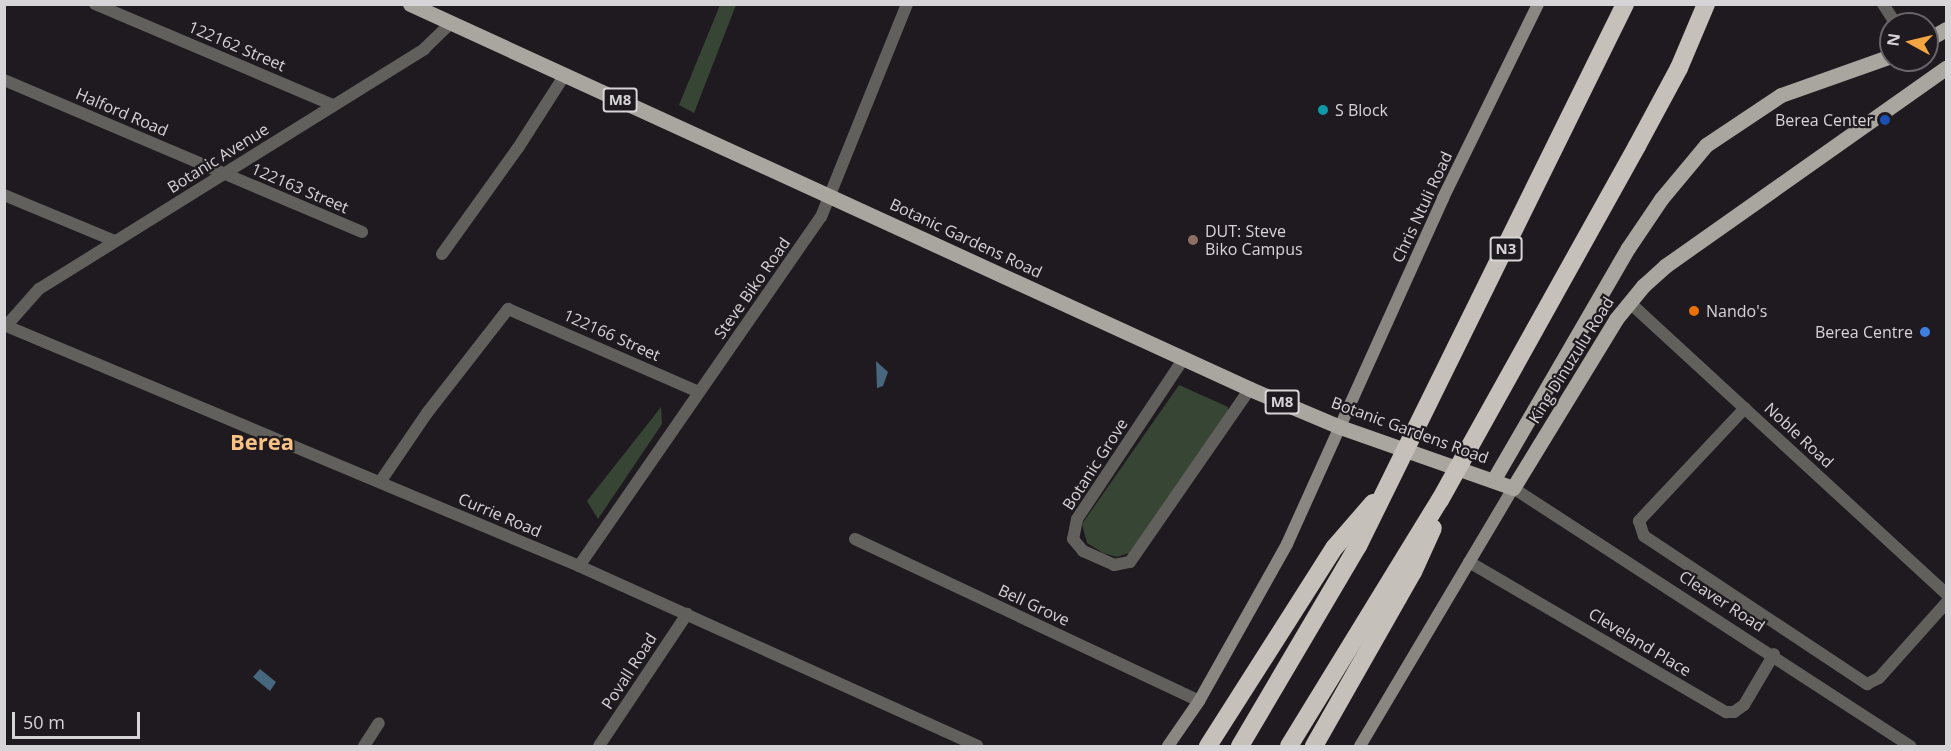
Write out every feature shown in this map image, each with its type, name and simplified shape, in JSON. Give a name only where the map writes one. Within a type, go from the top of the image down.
[{"type":"highway","name":"N3","points":[[1240,747],[1385,492],[1626,4]]},
{"type":"highway","points":[[1290,747],[1440,500],[1643,136],[1679,68],[1706,4]]},
{"type":"highway","points":[[1208,747],[1335,547],[1385,492]]},
{"type":"highway","points":[[1314,747],[1422,554],[1440,500]]},
{"type":"main road","name":"Botanic Gardens Road","points":[[410,4],[429,8],[451,23],[564,76],[1250,389],[1340,427],[1513,488]]},
{"type":"main road","name":"Chris Ntuli Road","points":[[1340,427],[1443,198],[1538,4]]},
{"type":"main road","name":"King Dinuzulu Road","points":[[1490,478],[1629,248],[1661,199],[1706,145],[1781,95],[1879,60]]},
{"type":"main road","name":"King Dinuzulu Road","points":[[1360,747],[1513,488],[1629,302],[1665,266],[1947,68]]},
{"type":"main road","points":[[1168,747],[1199,701],[1287,544],[1340,427]]},
{"type":"street","name":"122162 Street","points":[[96,4],[333,105]]},
{"type":"street","name":"Steve Biko Road","points":[[579,566],[821,217],[907,4]]},
{"type":"street","name":"Botanic Avenue","points":[[6,325],[39,289],[424,50],[451,23]]},
{"type":"street","points":[[442,254],[518,148],[564,76]]},
{"type":"street","name":"Halford Road","points":[[4,80],[226,174]]},
{"type":"street","name":"122163 Street","points":[[226,174],[362,232]]},
{"type":"street","points":[[4,195],[116,241]]},
{"type":"street","name":"Noble Road","points":[[1629,302],[1947,594]]},
{"type":"street","name":"122166 Street","points":[[380,482],[427,413],[511,309],[699,392]]},
{"type":"street","name":"Currie Road","points":[[6,325],[579,566],[977,747]]},
{"type":"street","name":"Botanic Grove","points":[[1184,358],[1077,519],[1073,539],[1083,551],[1114,565],[1130,562],[1250,389]]},
{"type":"street","points":[[1745,408],[1639,521],[1644,536],[1867,684],[1879,678],[1947,603]]},
{"type":"street","name":"Cleaver Road","points":[[1513,488],[1774,654],[1911,747]]},
{"type":"street","name":"Bell Grove","points":[[855,539],[1199,701]]},
{"type":"street","name":"Cleveland Place","points":[[1469,562],[1726,712],[1734,712],[1744,705],[1774,654]]},
{"type":"street","name":"Povall Road","points":[[599,747],[687,614]]},
{"type":"street","points":[[364,747],[379,723]]},
{"type":"green space","points":[[720,5],[736,5],[694,113],[679,105]]},
{"type":"green space","points":[[1179,385],[1228,407],[1228,412],[1129,553],[1117,557],[1103,553],[1087,543],[1082,524]]},
{"type":"green space","points":[[661,407],[662,424],[598,519],[587,501]]},
{"type":"water","points":[[876,361],[888,372],[883,386],[877,388]]},
{"type":"water","points":[[260,669],[276,682],[270,691],[253,677]]},
{"type":"place","name":"S Block","points":[[1323,110]]},
{"type":"place","name":"Berea Center","points":[[1885,120]]},
{"type":"place","name":"DUT: Steve Biko Campus","points":[[1193,240]]},
{"type":"place","name":"Nando's","points":[[1694,311]]},
{"type":"place","name":"Berea Centre","points":[[1925,332]]},
{"type":"district","name":"Berea","points":[[262,442]]}]
